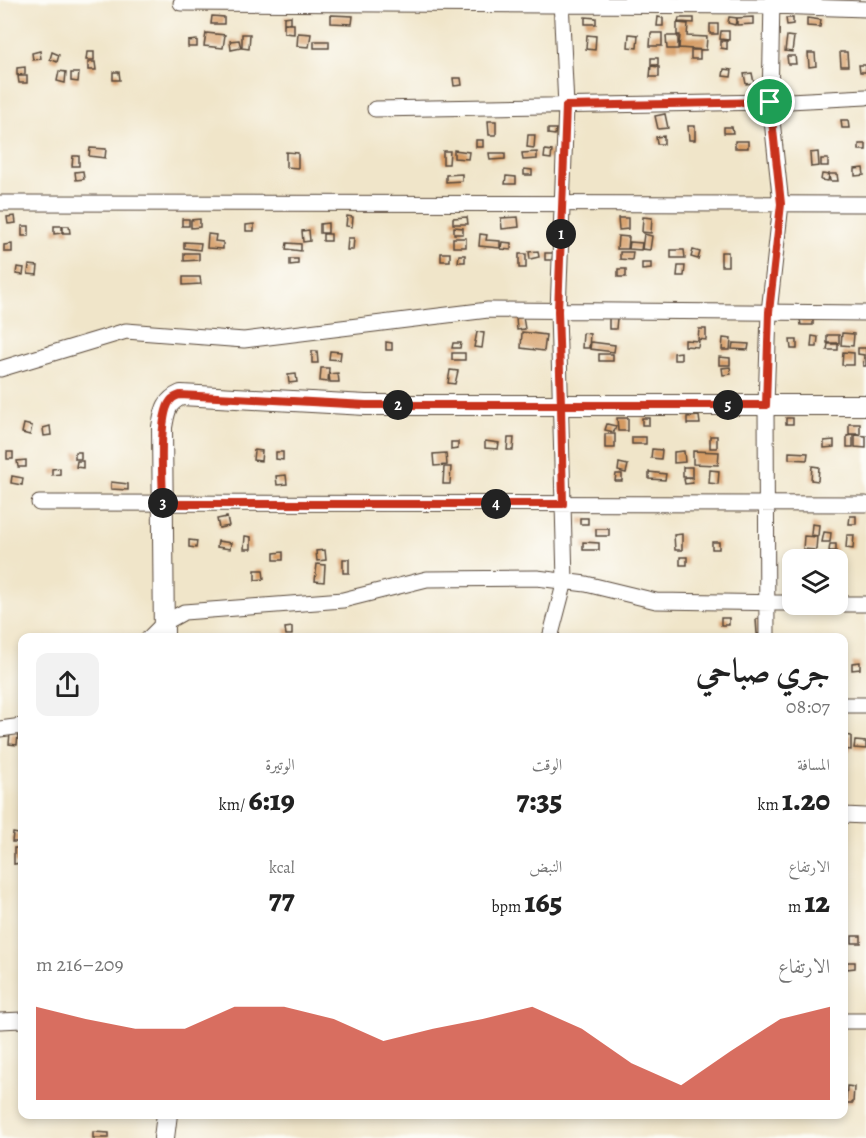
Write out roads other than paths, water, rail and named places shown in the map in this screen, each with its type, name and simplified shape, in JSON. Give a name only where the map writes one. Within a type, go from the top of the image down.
[{"type":"main road","points":[[164,630],[162,427],[168,404],[171,399],[180,395],[366,405],[866,405]]},
{"type":"main road","points":[[164,1138],[166,1119]]},
{"type":"street","points":[[181,3],[772,3],[866,9]]},
{"type":"street","points":[[551,633],[565,581],[558,311],[566,106],[561,3]]},
{"type":"street","points":[[767,633],[766,405],[769,312],[781,204],[770,102],[772,3]]},
{"type":"street","points":[[375,109],[770,102],[866,97]]},
{"type":"street","points":[[0,203],[866,204]]},
{"type":"street","points":[[0,369],[126,331],[244,340],[488,310],[866,313]]},
{"type":"street","points":[[39,503],[866,504]]},
{"type":"street","points":[[164,630],[184,612],[343,600],[427,579],[537,578],[586,584],[656,601],[782,603]]},
{"type":"street","points":[[848,604],[866,604]]},
{"type":"street","points":[[848,705],[866,705]]},
{"type":"street","points":[[0,729],[18,727]]},
{"type":"street","points":[[848,815],[866,816]]},
{"type":"street","points":[[0,1021],[18,1020]]}]
